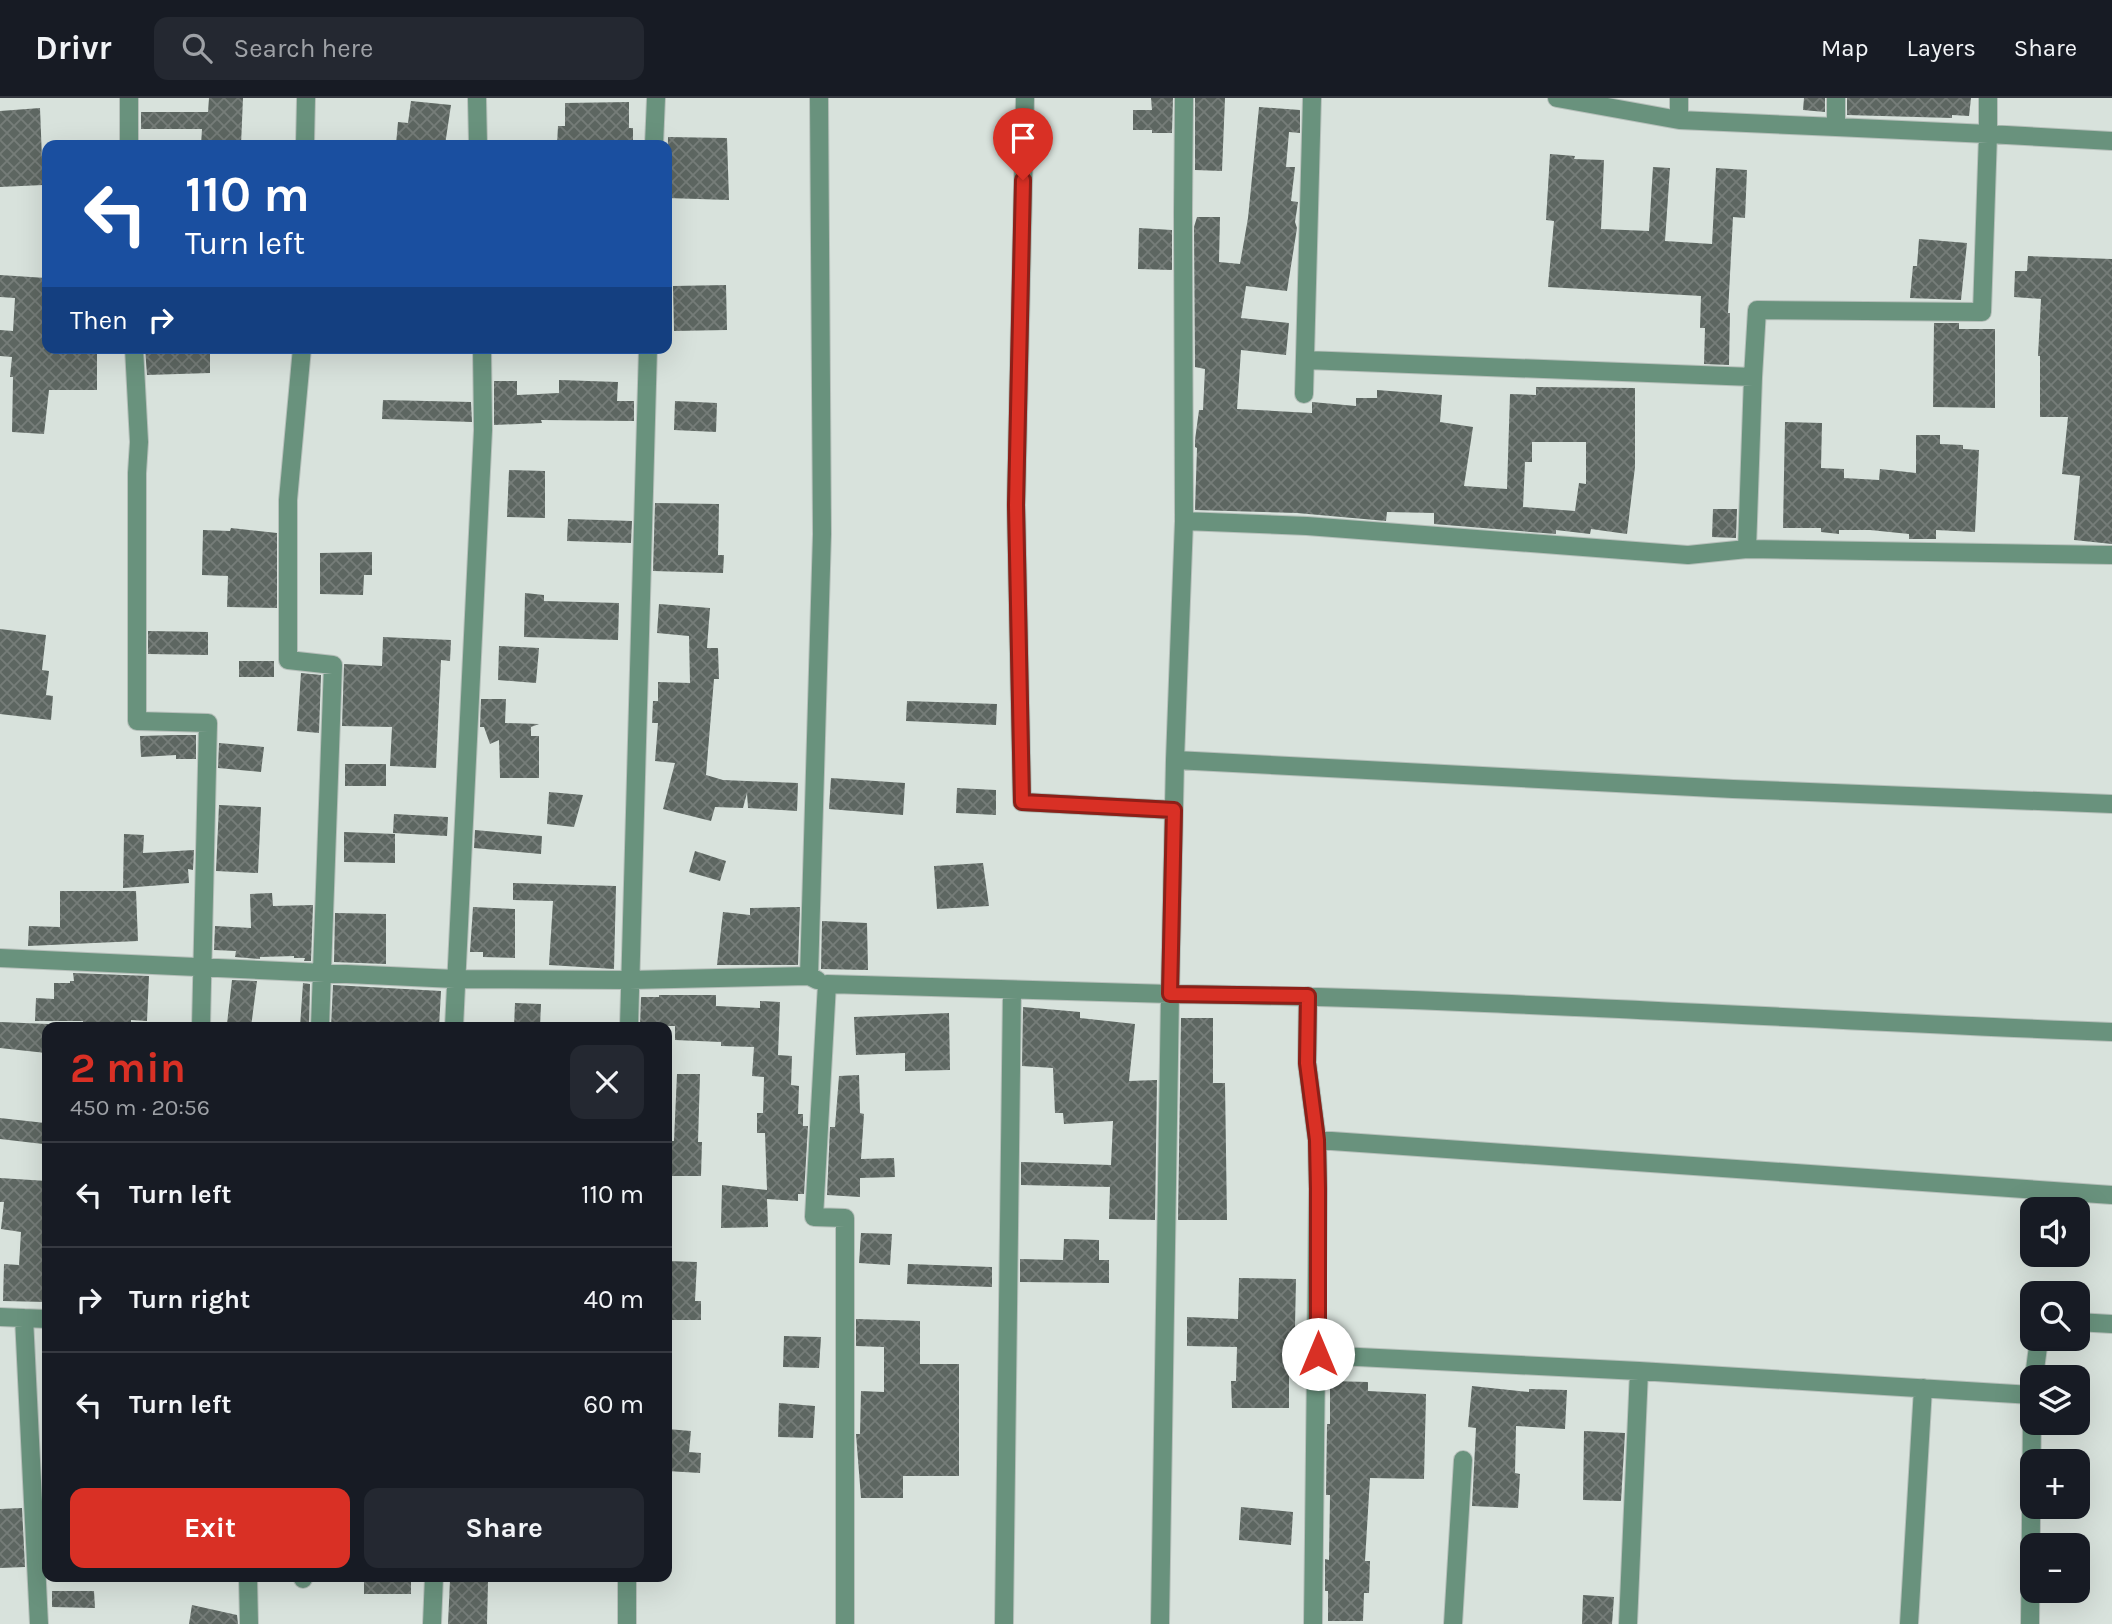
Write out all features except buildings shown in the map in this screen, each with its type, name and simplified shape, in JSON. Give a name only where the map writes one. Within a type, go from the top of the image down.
[{"type":"street","points":[[129,98],[129,140]]},
{"type":"street","points":[[305,140],[306,98]]},
{"type":"street","points":[[477,98],[478,140]]},
{"type":"street","points":[[654,140],[656,98]]},
{"type":"street","points":[[809,976],[822,534],[819,98]]},
{"type":"street","points":[[1025,98],[1016,505],[1022,802],[1174,810]]},
{"type":"street","points":[[1160,1624],[1175,760],[1184,521],[1184,98]]},
{"type":"street","points":[[1304,394],[1312,98]]},
{"type":"street","points":[[1558,98],[1679,120],[2112,141]]},
{"type":"street","points":[[1679,98],[1679,120]]},
{"type":"street","points":[[1836,98],[1836,127]]},
{"type":"street","points":[[1746,549],[1757,310],[1982,312],[1988,98]]},
{"type":"street","points":[[134,354],[139,442],[137,721],[208,723],[201,1022]]},
{"type":"street","points":[[301,354],[288,500],[288,660],[333,665],[320,1022]]},
{"type":"street","points":[[454,1022],[483,430],[482,354]]},
{"type":"street","points":[[629,1022],[648,354]]},
{"type":"street","points":[[1305,360],[1753,377]]},
{"type":"street","points":[[1184,521],[1307,526],[1688,555],[1746,549],[2112,555]]},
{"type":"street","points":[[1175,760],[1733,789],[2112,804]]},
{"type":"street","points":[[0,958],[455,979],[629,981],[809,976],[827,985],[1308,996],[1674,1010],[1925,1025],[2112,1032]]},
{"type":"street","points":[[827,985],[814,1217],[845,1218],[845,1624]]},
{"type":"street","points":[[1004,1624],[1012,989]]},
{"type":"street","points":[[1308,996],[1307,1063],[1317,1140],[1318,1354],[1313,1624]]},
{"type":"street","points":[[1317,1140],[2112,1195]]},
{"type":"street","points":[[0,1317],[42,1320]]},
{"type":"street","points":[[24,1318],[39,1624]]},
{"type":"street","points":[[2090,1323],[2112,1324]]},
{"type":"street","points":[[1318,1354],[2020,1394]]},
{"type":"street","points":[[1628,1624],[1639,1371]]},
{"type":"street","points":[[1909,1624],[1923,1388]]},
{"type":"street","points":[[2030,1624],[2032,1435]]},
{"type":"street","points":[[1454,1624],[1463,1460]]},
{"type":"street","points":[[248,1582],[249,1624]]},
{"type":"street","points":[[432,1624],[434,1582]]},
{"type":"street","points":[[626,1624],[627,1582]]},
{"type":"route","points":[[1023,180],[1016,505],[1022,802],[1174,810],[1170,994],[1308,996],[1307,1063],[1317,1140],[1318,1354]]}]
